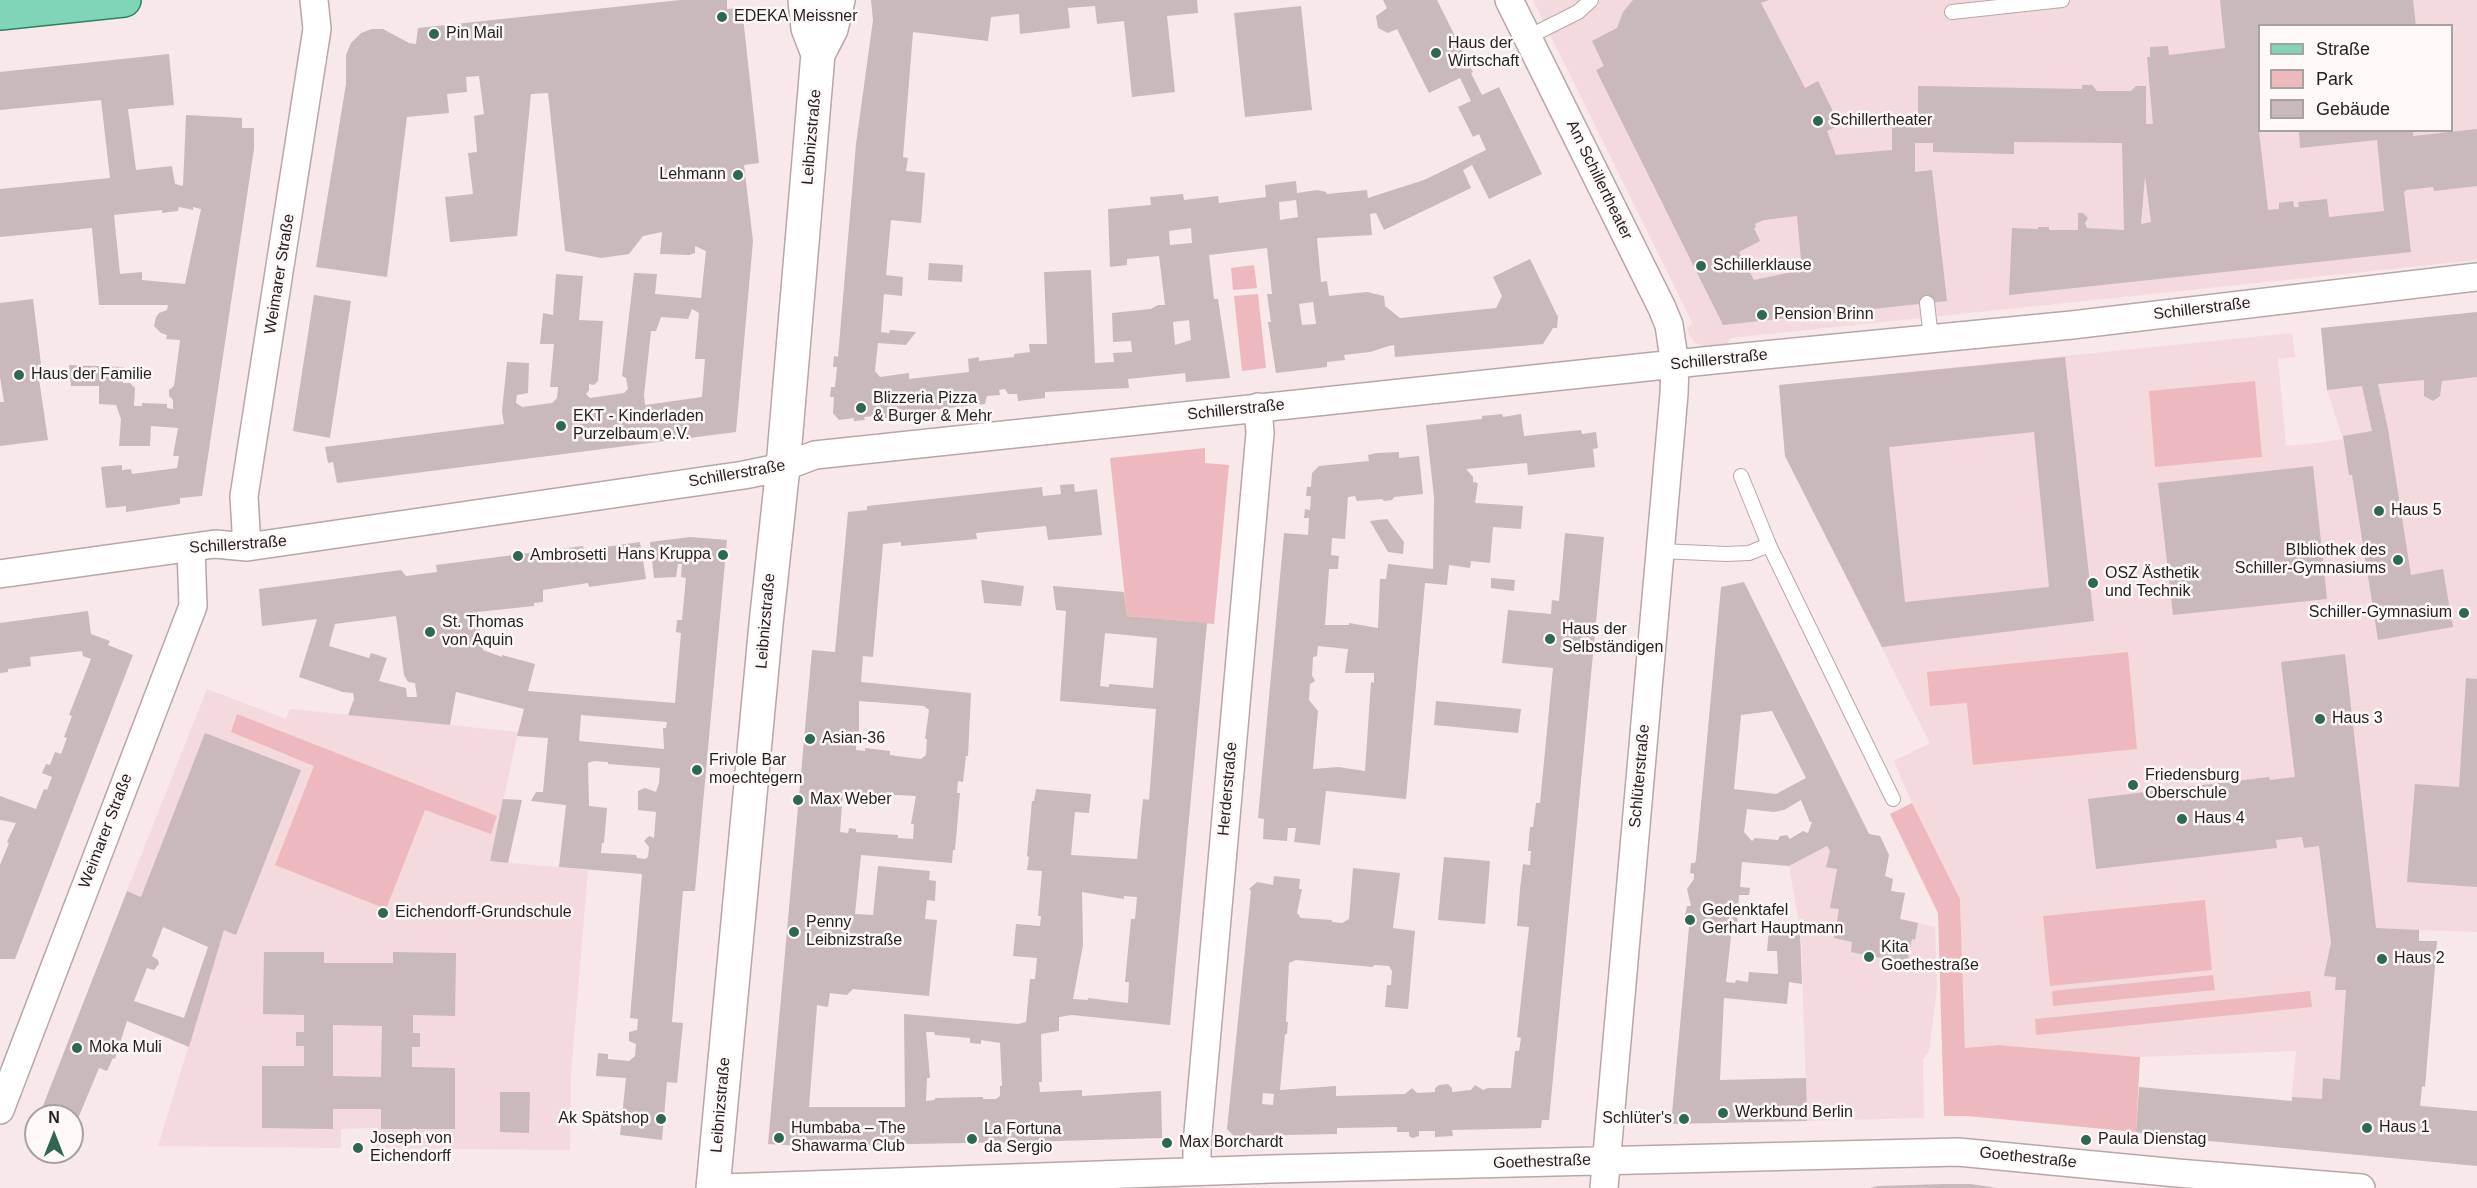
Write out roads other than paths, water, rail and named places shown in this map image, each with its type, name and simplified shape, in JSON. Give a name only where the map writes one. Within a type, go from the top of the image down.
[{"type":"main road","points":[[0,13],[124,0]]},
{"type":"street","name":"Weimarer Straße","points":[[247,547],[244,496],[317,29],[314,0]]},
{"type":"street","name":"Leibnizstraße","points":[[805,0],[808,28],[818,54]]},
{"type":"street","name":"Leibnizstraße","points":[[714,1188],[767,614],[783,467],[818,54],[831,29],[838,0]]},
{"type":"street","name":"Am Schillertheater","points":[[1509,0],[1662,308],[1669,325],[1675,365]]},
{"type":"street","name":"Schillerstraße","points":[[0,574],[215,544],[247,547],[783,467],[815,455],[2072,325],[2477,277]]},
{"type":"street","name":"Schlüterstraße","points":[[1604,1188],[1675,365]]},
{"type":"street","name":"Herderstraße","points":[[1197,1171],[1198,1122],[1260,433],[1258,408]]},
{"type":"street","name":"Weimarer Straße","points":[[0,1110],[193,606],[191,548]]},
{"type":"street","name":"Goethestraße","points":[[723,1188],[1197,1171],[1958,1152],[2108,1177],[2361,1188]]},
{"type":"lane","points":[[1528,37],[1578,12],[1591,0]]},
{"type":"lane","points":[[1952,12],[2062,0]]},
{"type":"lane","points":[[1927,303],[1931,338]]},
{"type":"lane","points":[[1741,476],[1769,545],[1893,799]]},
{"type":"lane","points":[[1660,551],[1749,553],[1769,545]]},
{"type":"place","name":"EDEKA Meissner","points":[[722,17]]},
{"type":"place","name":"Pin Mail","points":[[434,34]]},
{"type":"place","name":"Haus der Wirtschaft","points":[[1436,53]]},
{"type":"place","name":"Schillertheater","points":[[1818,121]]},
{"type":"place","name":"Lehmann","points":[[738,175]]},
{"type":"place","name":"Schillerklause","points":[[1701,266]]},
{"type":"place","name":"Pension Brinn","points":[[1762,315]]},
{"type":"place","name":"Haus der Familie","points":[[19,375]]},
{"type":"place","name":"Blizzeria Pizza & Burger & Mehr","points":[[861,408]]},
{"type":"place","name":"EKT - Kinderladen Purzelbaum e.V.","points":[[561,426]]},
{"type":"place","name":"Haus 5","points":[[2379,511]]},
{"type":"place","name":"Hans Kruppa","points":[[723,555]]},
{"type":"place","name":"Ambrosetti","points":[[518,556]]},
{"type":"place","name":"BIbliothek des Schiller-Gymnasiums","points":[[2398,560]]},
{"type":"place","name":"OSZ Ästhetik und Technik","points":[[2093,583]]},
{"type":"place","name":"Schiller-Gymnasium","points":[[2464,613]]},
{"type":"place","name":"St. Thomas von Aquin","points":[[430,632]]},
{"type":"place","name":"Haus der Selbständigen","points":[[1550,639]]},
{"type":"place","name":"Haus 3","points":[[2320,719]]},
{"type":"place","name":"Asian-36","points":[[810,739]]},
{"type":"place","name":"Frivole Bar moechtegern","points":[[697,770]]},
{"type":"place","name":"Friedensburg Oberschule","points":[[2133,785]]},
{"type":"place","name":"Max Weber","points":[[798,800]]},
{"type":"place","name":"Haus 4","points":[[2182,819]]},
{"type":"place","name":"Eichendorff-Grundschule","points":[[383,913]]},
{"type":"place","name":"Gedenktafel Gerhart Hauptmann","points":[[1690,920]]},
{"type":"place","name":"Penny Leibnizstraße","points":[[794,932]]},
{"type":"place","name":"Kita Goethestraße","points":[[1869,957]]},
{"type":"place","name":"Haus 2","points":[[2382,959]]},
{"type":"place","name":"Moka Muli","points":[[77,1048]]},
{"type":"place","name":"Werkbund Berlin","points":[[1723,1113]]},
{"type":"place","name":"Ak Spätshop","points":[[661,1119]]},
{"type":"place","name":"Schlüter's","points":[[1684,1119]]},
{"type":"place","name":"Haus 1","points":[[2367,1128]]},
{"type":"place","name":"Humbaba – The Shawarma Club","points":[[779,1138]]},
{"type":"place","name":"La Fortuna da Sergio","points":[[972,1139]]},
{"type":"place","name":"Paula Dienstag","points":[[2086,1140]]},
{"type":"place","name":"Max Borchardt","points":[[1167,1143]]},
{"type":"place","name":"Joseph von Eichendorff","points":[[358,1148]]}]
